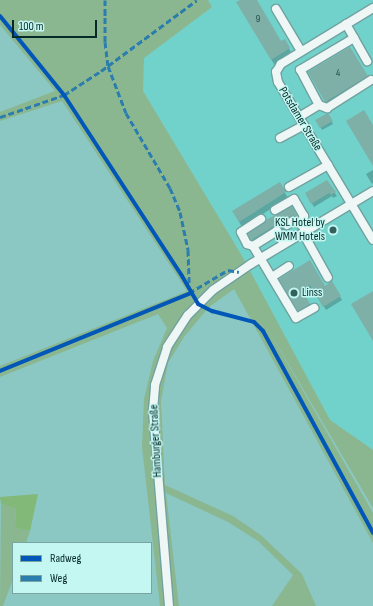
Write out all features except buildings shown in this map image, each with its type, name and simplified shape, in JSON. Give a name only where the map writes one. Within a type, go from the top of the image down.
[{"type":"street","name":"Potsdamer Straße","points":[[373,8],[281,64],[276,72],[278,82],[373,240]]},
{"type":"street","points":[[276,9],[301,51]]},
{"type":"street","points":[[346,24],[367,61]]},
{"type":"street","points":[[354,38],[300,70],[319,105],[327,108],[372,80]]},
{"type":"street","points":[[280,138],[319,105]]},
{"type":"street","points":[[289,187],[328,166]]},
{"type":"street","name":"Hamburger Straße","points":[[169,606],[167,564],[153,424],[153,399],[161,365],[173,337],[198,304],[213,290],[303,230],[373,191]]},
{"type":"street","points":[[275,210],[294,199],[304,216],[303,230]]},
{"type":"street","points":[[261,219],[241,232],[247,244],[253,246],[296,318],[314,308]]},
{"type":"street","points":[[287,225],[293,222],[303,230],[328,278]]},
{"type":"street","points":[[253,246],[277,231],[284,244]]},
{"type":"street","points":[[272,277],[289,266]]},
{"type":"street","points":[[167,564],[174,606]]},
{"type":"shaded area","points":[[208,0],[373,0],[373,450],[330,420],[242,256],[143,91],[144,58],[212,7]]},
{"type":"green space","points":[[0,0],[208,0],[212,7],[144,58],[143,91],[242,256],[330,420],[373,450],[373,508],[262,319],[373,513],[373,543],[234,289],[209,307],[184,337],[168,363],[161,401],[165,485],[233,516],[262,536],[302,574],[316,606],[272,606],[293,575],[258,541],[228,522],[166,493],[179,606],[160,606],[142,447],[144,399],[153,361],[167,328],[158,314],[0,377],[0,366],[187,291],[62,101],[0,121],[0,112],[55,91],[0,25]]},
{"type":"green space","points":[[38,494],[30,531],[15,528],[16,508],[1,504],[0,497]]},
{"type":"green space","points":[[1,504],[16,507],[15,528],[30,531],[26,542],[12,542],[12,582],[3,606],[0,606]]},
{"type":"marked path","points":[[105,0],[105,42],[108,66],[126,113],[170,188],[180,212],[188,250],[189,285]]},
{"type":"marked path","points":[[0,117],[64,95],[101,71],[197,0]]},
{"type":"marked path","points":[[189,293],[228,270],[239,272]]},
{"type":"cycle path","points":[[0,16],[64,95],[182,276],[198,304],[212,311],[254,322],[263,331],[373,533]]},
{"type":"cycle path","points":[[0,371],[191,293]]},
{"type":"place","name":"KSL Hotel by WMM Hotels","points":[[333,230]]},
{"type":"place","name":"Linss","points":[[294,293]]}]
